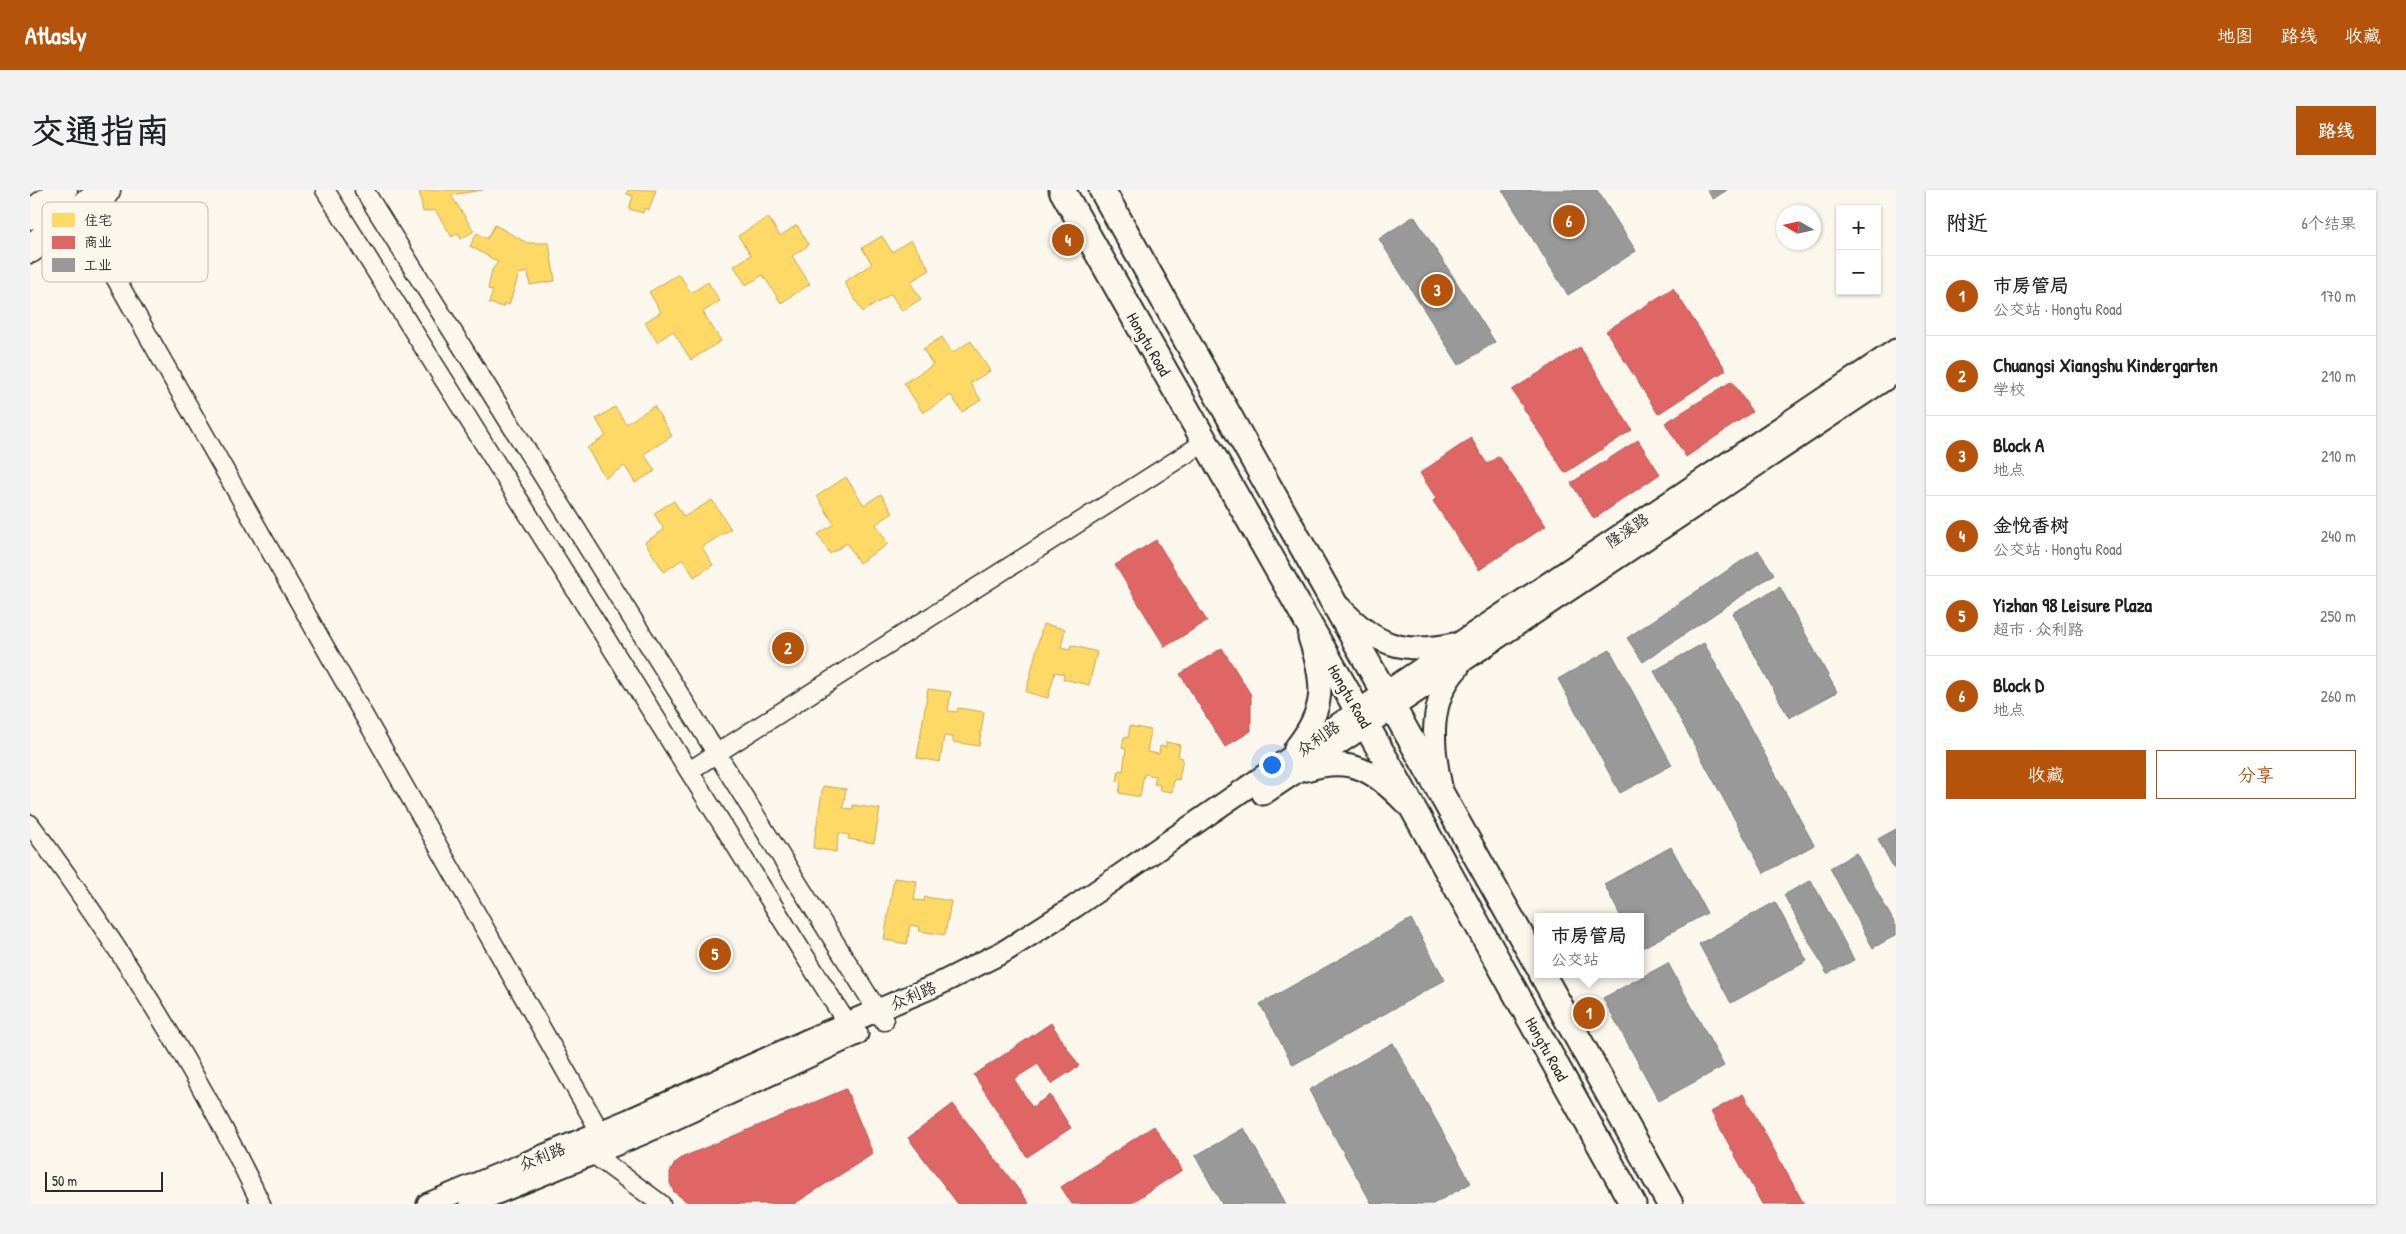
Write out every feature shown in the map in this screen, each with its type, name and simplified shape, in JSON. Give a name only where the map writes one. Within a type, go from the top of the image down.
[{"type":"main road","points":[[47,202],[63,190]]},
{"type":"main road","points":[[91,202],[106,190]]},
{"type":"main road","name":"Hongtu Road","points":[[1062,190],[1417,815],[1633,1204]]},
{"type":"main road","name":"Hongtu Road","points":[[1102,190],[1534,959]]},
{"type":"main road","points":[[30,215],[42,206]]},
{"type":"main road","name":"Hongtu Road","points":[[1544,978],[1670,1204]]},
{"type":"street","points":[[106,202],[110,190]]},
{"type":"street","points":[[325,190],[851,1029]]},
{"type":"street","points":[[364,190],[881,1016]]},
{"type":"street","points":[[118,282],[600,1144],[661,1204]]},
{"type":"street","name":"隆溪路","points":[[1362,718],[1465,649],[1896,350]]},
{"type":"street","name":"隆溪路","points":[[1465,649],[1896,372]]},
{"type":"street","points":[[689,772],[1205,442]]},
{"type":"street","points":[[1334,600],[1351,619],[1392,646],[1412,650],[1465,649],[1440,696],[1434,727],[1435,760],[1444,798]]},
{"type":"street","points":[[1287,769],[1317,714],[1320,691],[1317,662],[1302,613]]},
{"type":"street","name":"众利路","points":[[470,1204],[851,1029],[943,994],[1040,944],[1362,718]]},
{"type":"street","points":[[1287,769],[1325,764],[1348,764],[1371,774],[1391,788],[1417,815]]},
{"type":"street","points":[[30,824],[96,916],[162,1019],[204,1093],[261,1204]]},
{"type":"street","name":"众利路","points":[[428,1204],[600,1144]]},
{"type":"building: 住宅","points":[[419,190],[483,190],[451,195],[474,231],[461,239],[458,233],[452,237],[435,210],[423,212]]},
{"type":"building: 住宅","points":[[628,190],[656,190],[649,210],[644,208],[643,213],[629,209],[633,196],[627,194]]},
{"type":"building: 住宅","points":[[768,217],[780,236],[797,225],[809,245],[792,256],[810,284],[781,303],[763,275],[746,285],[734,266],[751,255],[738,236]]},
{"type":"building: 住宅","points":[[495,225],[527,243],[549,243],[555,281],[530,285],[528,272],[519,274],[509,305],[504,303],[503,307],[489,303],[493,291],[488,289],[492,270],[498,262],[470,246],[477,233],[487,239]]},
{"type":"building: 住宅","points":[[882,236],[892,252],[911,240],[930,270],[910,282],[921,299],[902,311],[891,294],[863,312],[844,282],[872,264],[862,248]]},
{"type":"building: 住宅","points":[[679,274],[691,293],[708,282],[720,301],[703,312],[721,341],[691,360],[673,331],[657,342],[645,322],[661,312],[649,292]]},
{"type":"building: 住宅","points":[[942,337],[952,353],[971,341],[990,371],[970,383],[981,400],[962,412],[951,395],[923,413],[904,383],[933,365],[923,349]]},
{"type":"building: 住宅","points":[[654,406],[672,436],[644,454],[655,471],[635,483],[625,466],[605,478],[587,448],[606,436],[596,419],[615,407],[626,424]]},
{"type":"building: 住宅","points":[[846,477],[864,505],[881,494],[893,513],[876,524],[888,544],[859,563],[847,543],[830,554],[818,534],[834,524],[817,496]]},
{"type":"building: 住宅","points":[[712,500],[731,529],[702,547],[713,565],[694,577],[683,559],[664,572],[645,542],[664,530],[654,513],[674,501],[684,517]]},
{"type":"building: 住宅","points":[[1043,624],[1065,629],[1061,648],[1070,650],[1071,645],[1097,652],[1089,685],[1063,679],[1064,674],[1055,672],[1048,698],[1026,692]]},
{"type":"building: 住宅","points":[[928,689],[951,692],[948,711],[957,712],[958,708],[984,712],[979,746],[953,742],[953,737],[944,736],[940,762],[917,758]]},
{"type":"building: 住宅","points":[[1130,726],[1151,730],[1147,752],[1159,754],[1160,746],[1166,747],[1166,742],[1180,745],[1178,757],[1183,758],[1179,780],[1174,779],[1172,792],[1159,790],[1160,785],[1154,784],[1156,776],[1144,774],[1140,797],[1119,793],[1121,782],[1117,781],[1119,770],[1123,771],[1126,749],[1122,748],[1124,737],[1128,738]]},
{"type":"building: 住宅","points":[[823,786],[846,789],[843,808],[853,809],[853,805],[880,809],[874,843],[848,839],[849,835],[839,833],[836,852],[813,848]]},
{"type":"building: 住宅","points":[[894,878],[917,881],[914,900],[924,901],[925,897],[951,901],[945,935],[919,931],[920,927],[910,925],[907,944],[884,940]]},
{"type":"building: 商业","points":[[1673,288],[1726,370],[1658,414],[1606,331]]},
{"type":"building: 商业","points":[[1580,347],[1632,430],[1565,473],[1512,390]]},
{"type":"building: 商业","points":[[1732,381],[1752,412],[1686,457],[1665,423]]},
{"type":"building: 商业","points":[[1471,438],[1487,464],[1499,456],[1546,526],[1479,570],[1433,501],[1436,498],[1420,473]]},
{"type":"building: 商业","points":[[1638,440],[1660,474],[1594,519],[1571,483]]},
{"type":"building: 商业","points":[[1156,540],[1207,621],[1165,647],[1115,565]]},
{"type":"building: 商业","points":[[1222,648],[1251,695],[1251,731],[1225,747],[1180,674]]},
{"type":"building: 商业","points":[[1051,1023],[1079,1066],[1051,1084],[1038,1064],[1014,1079],[1032,1107],[1050,1095],[1071,1128],[1027,1157],[974,1075]]},
{"type":"building: 商业","points":[[846,1089],[873,1154],[794,1204],[690,1204],[674,1192],[670,1183],[670,1172],[675,1163],[683,1157]]},
{"type":"building: 商业","points":[[1743,1094],[1804,1204],[1762,1204],[1711,1112]]},
{"type":"building: 商业","points":[[953,1104],[1028,1204],[958,1204],[908,1138]]},
{"type":"building: 商业","points":[[1154,1126],[1182,1170],[1130,1204],[1072,1204],[1061,1187]]},
{"type":"building: 工业","points":[[1502,190],[1597,190],[1636,251],[1568,295]]},
{"type":"building: 工业","points":[[1707,190],[1727,190],[1713,199]]},
{"type":"building: 工业","points":[[1414,216],[1495,342],[1459,365],[1379,239]]},
{"type":"building: 工业","points":[[1758,550],[1774,574],[1643,662],[1627,638]]},
{"type":"building: 工业","points":[[1780,587],[1837,692],[1789,718],[1732,613]]},
{"type":"building: 工业","points":[[1704,643],[1814,845],[1764,873],[1654,671]]},
{"type":"building: 工业","points":[[1610,650],[1672,765],[1620,793],[1558,679]]},
{"type":"building: 工业","points":[[1896,829],[1896,872],[1878,839]]},
{"type":"building: 工业","points":[[1671,847],[1707,913],[1644,947],[1644,913],[1619,913],[1604,884]]},
{"type":"building: 工业","points":[[1856,853],[1896,926],[1896,935],[1873,948],[1830,868]]},
{"type":"building: 工业","points":[[1811,880],[1854,960],[1827,974],[1784,895]]},
{"type":"building: 工业","points":[[1775,902],[1807,961],[1731,1003],[1699,944]]},
{"type":"building: 工业","points":[[1411,919],[1445,980],[1293,1065],[1260,1004]]},
{"type":"building: 工业","points":[[1668,963],[1724,1066],[1659,1101],[1603,998],[1640,978],[1644,978],[1644,976]]},
{"type":"building: 工业","points":[[1393,1043],[1471,1183],[1433,1204],[1372,1204],[1309,1090]]},
{"type":"building: 工业","points":[[1244,1128],[1286,1204],[1222,1204],[1195,1156]]},
{"type":"place","name":"Block D","points":[[1569,221]]},
{"type":"place","name":"金悦香树","points":[[1068,240]]},
{"type":"place","name":"Block A","points":[[1437,290]]},
{"type":"place","name":"Chuangsi Xiangshu Kindergarten","points":[[788,648]]},
{"type":"place","name":"Yizhan 98 Leisure Plaza","points":[[715,954]]},
{"type":"place","name":"市房管局","points":[[1589,1013]]}]
